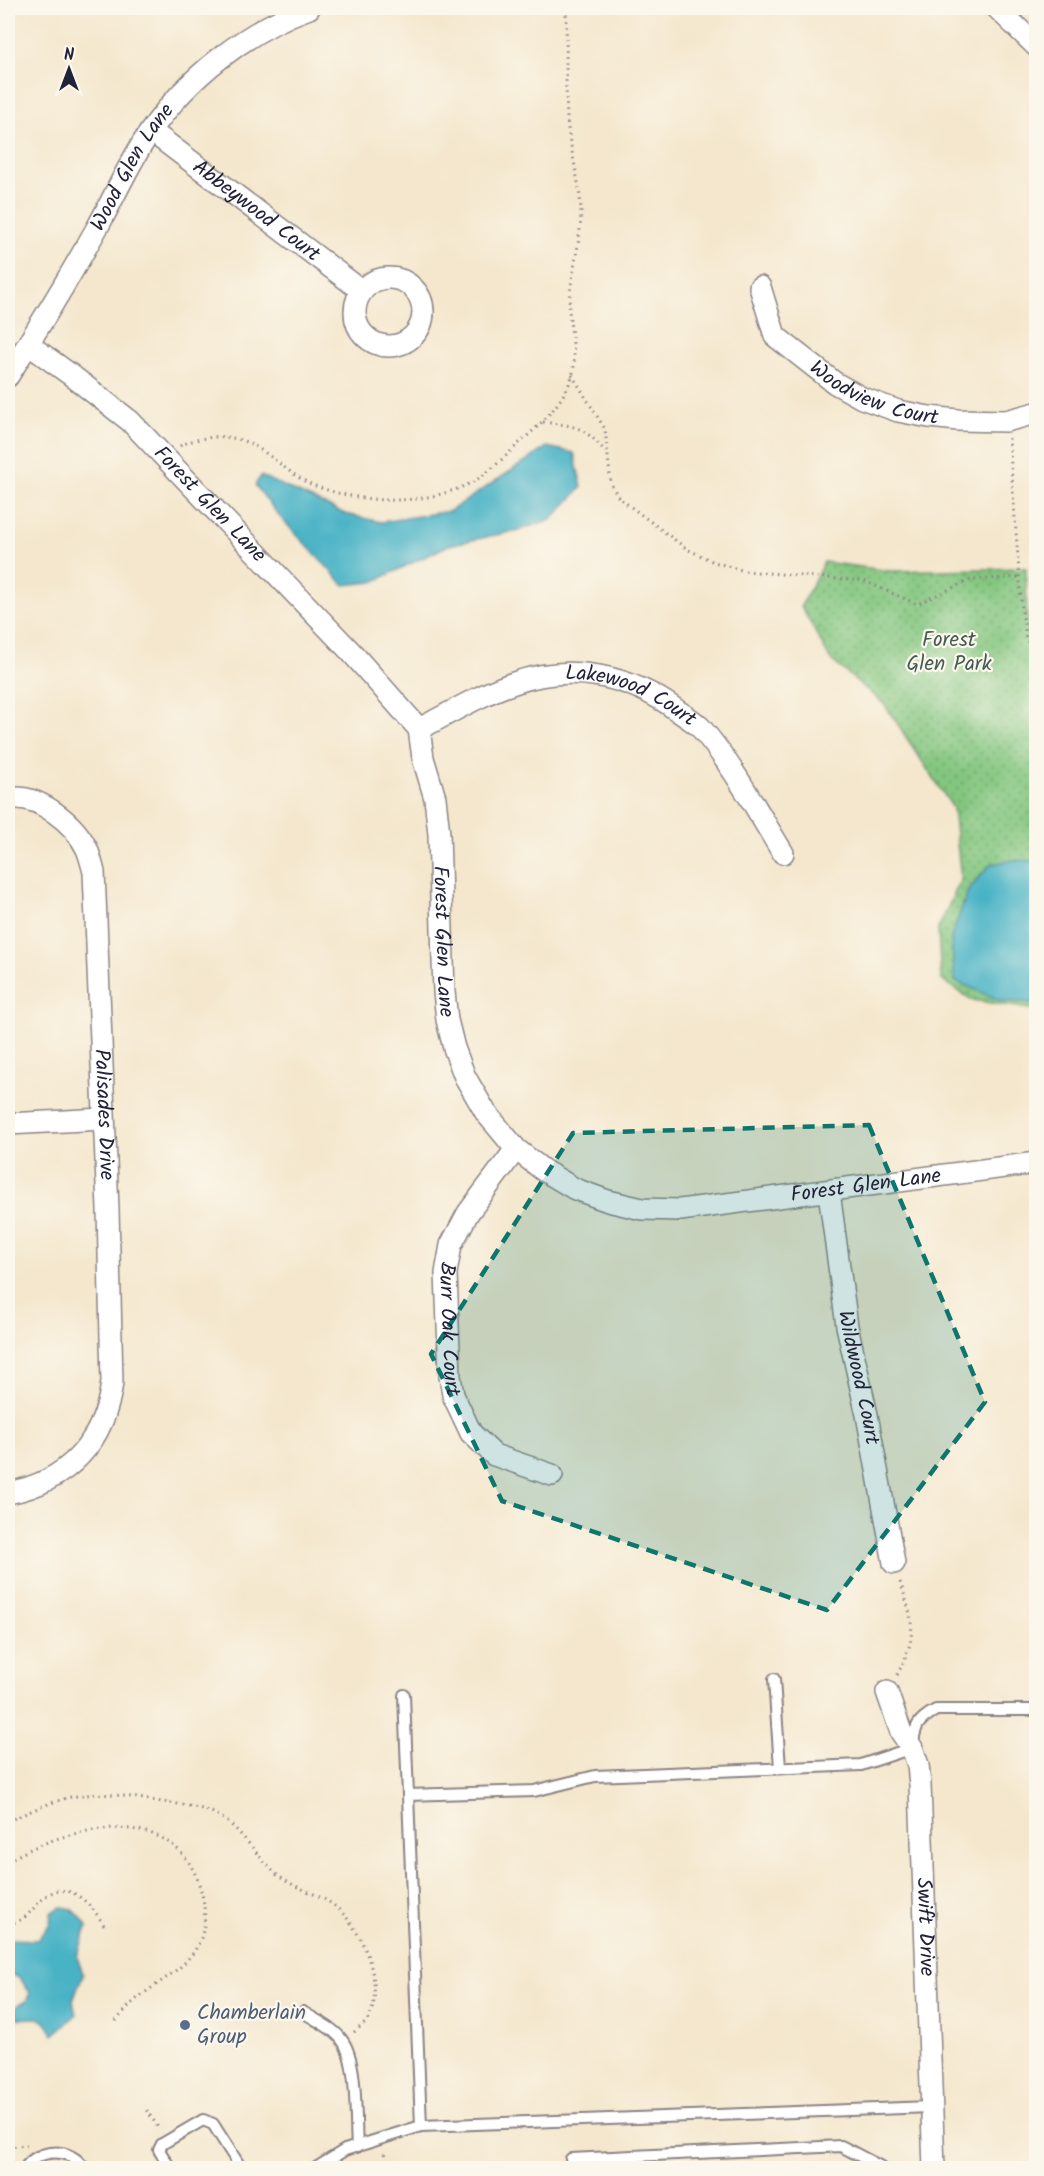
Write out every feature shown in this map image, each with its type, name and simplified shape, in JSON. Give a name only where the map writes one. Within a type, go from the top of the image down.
[{"type":"street","name":"Wood Glen Lane","points":[[8,376],[67,280],[99,224],[121,179],[151,131],[187,87],[227,53],[255,34],[309,8]]},
{"type":"street","points":[[997,8],[1036,46]]},
{"type":"street","name":"Abbeywood Court","points":[[151,131],[362,291]]},
{"type":"street","name":"Woodview Court","points":[[760,286],[775,336],[835,383],[853,393],[898,411],[929,417],[1006,421],[1036,412]]},
{"type":"street","name":"Forest Glen Lane","points":[[28,344],[130,421],[352,653],[419,729],[423,758],[435,798],[440,834],[444,992],[447,1020],[454,1048],[469,1086],[486,1113],[516,1149],[543,1170],[575,1189],[608,1201],[642,1209],[680,1210],[1036,1163]]},
{"type":"street","name":"Lakewood Court","points":[[419,729],[504,687],[538,676],[585,674],[625,681],[660,698],[698,726],[741,785],[783,853]]},
{"type":"street","name":"Palisades Drive","points":[[8,799],[16,797],[51,808],[81,839],[88,850],[94,872],[108,1209],[112,1382],[107,1410],[83,1454],[43,1482],[24,1490],[8,1492]]},
{"type":"street","points":[[8,1124],[103,1119]]},
{"type":"street","name":"Burr Oak Court","points":[[516,1149],[468,1213],[451,1245],[446,1273],[453,1395],[471,1432],[494,1455],[552,1475]]},
{"type":"street","name":"Wildwood Court","points":[[829,1192],[847,1326],[867,1415],[894,1563]]},
{"type":"street","name":"Swift Drive","points":[[887,1692],[901,1732],[912,1748],[918,1765],[920,1785],[934,2169]]},
{"type":"lane","points":[[774,1679],[780,1768]]},
{"type":"lane","points":[[404,1695],[421,2126]]},
{"type":"lane","points":[[408,1795],[534,1791],[595,1776],[861,1765],[912,1748],[915,1727],[924,1717],[936,1710],[1036,1710]]},
{"type":"lane","points":[[303,2012],[339,2036],[348,2050],[354,2079],[357,2146]]},
{"type":"lane","points":[[316,2169],[345,2150],[421,2126],[932,2107]]},
{"type":"lane","points":[[170,2169],[159,2150],[162,2144],[203,2120],[213,2124],[241,2169]]},
{"type":"lane","points":[[573,2169],[571,2159],[841,2146],[883,2169]]},
{"type":"lane","points":[[25,2169],[30,2162],[45,2153],[59,2152],[80,2162],[84,2169]]},
{"type":"path","points":[[163,455],[187,442],[207,437],[228,436],[244,440],[267,453],[293,475],[317,487],[346,495],[382,500],[413,500],[440,494],[470,483],[543,422],[561,398],[573,369],[569,310],[570,281],[581,212],[578,177],[570,143],[567,116],[566,8]]},
{"type":"path","points":[[572,375],[605,429],[611,484],[619,498],[687,549],[714,562],[745,571],[864,581],[917,604],[970,580],[1020,577]]},
{"type":"path","points":[[1006,421],[1026,636],[1036,665]]},
{"type":"path","points":[[543,422],[581,428],[607,453]]},
{"type":"path","points":[[887,1692],[906,1658],[912,1634],[912,1615],[894,1563]]},
{"type":"path","points":[[8,1821],[68,1798],[119,1794],[184,1805],[212,1812],[227,1821],[279,1876],[332,1904],[347,1916],[359,1934],[368,1953],[373,1983],[373,2007],[366,2022],[343,2041]]},
{"type":"path","points":[[8,1861],[35,1846],[62,1836],[114,1829],[138,1831],[162,1837],[178,1849],[192,1867],[202,1890],[205,1908],[201,1936],[193,1954],[178,1970],[127,2007],[114,2023]]},
{"type":"path","points":[[8,1924],[18,1922],[28,1916],[46,1896],[55,1892],[78,1895],[87,1901],[105,1927]]},
{"type":"path","points":[[147,2110],[166,2141]]},
{"type":"path","points":[[360,2169],[382,2162],[386,2137]]},
{"type":"highlighted area","points":[[869,1125],[985,1402],[827,1610],[502,1501],[431,1354],[573,1133]]},
{"type":"green space","name":"Forest Glen Park","points":[[824,562],[891,571],[1026,568],[1027,617],[1036,652],[1036,1010],[972,1000],[941,979],[938,929],[961,879],[953,808],[885,705],[830,659],[801,606]]},
{"type":"water","points":[[547,447],[574,453],[582,487],[551,520],[515,531],[449,545],[373,582],[344,585],[280,517],[255,485],[261,476],[345,514],[381,522],[450,511]]},
{"type":"water","points":[[1015,860],[1036,861],[1036,1003],[1001,1001],[955,981],[951,938],[968,891],[991,864]]},
{"type":"water","points":[[61,1907],[74,1911],[87,1927],[77,1957],[83,1974],[73,2001],[76,2015],[53,2035],[48,2026],[38,2018],[23,2019],[11,2015],[12,2009],[26,2001],[30,1993],[20,1978],[8,1974],[8,1939],[37,1940],[50,1924],[51,1913]]},
{"type":"place","name":"Chamberlain Group","points":[[185,2025]]}]
